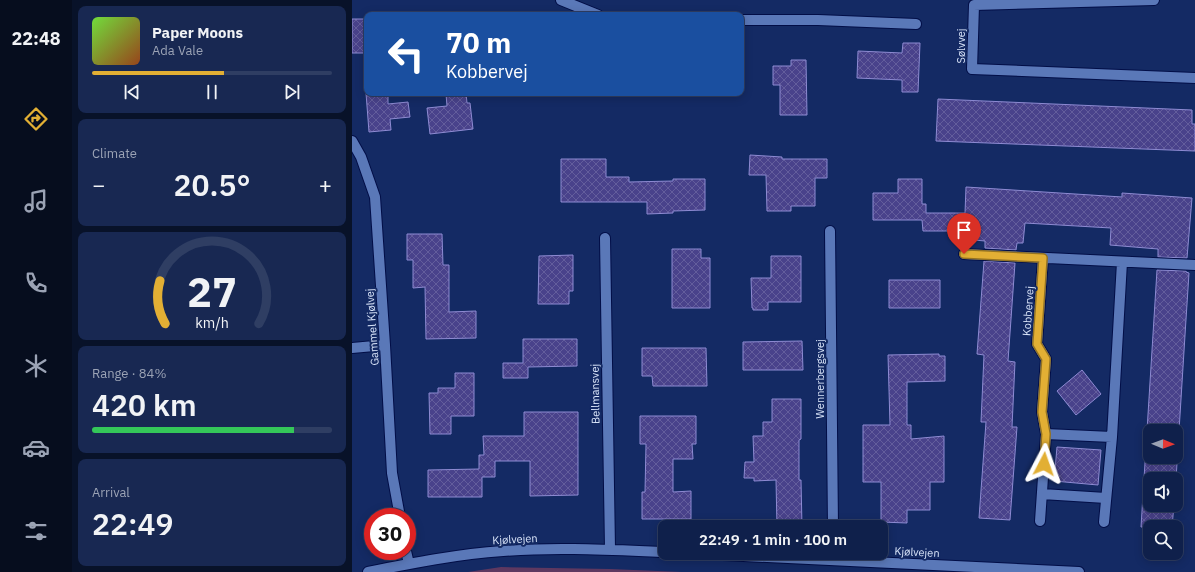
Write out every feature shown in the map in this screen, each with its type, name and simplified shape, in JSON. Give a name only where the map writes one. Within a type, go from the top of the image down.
[{"type":"street","points":[[561,0],[591,12]]},
{"type":"street","name":"Sølvvej","points":[[1154,0],[974,5],[972,68],[1195,78]]},
{"type":"street","points":[[744,20],[818,20],[916,24]]},
{"type":"street","name":"Gammel Kjølvej","points":[[352,140],[362,157],[375,197],[392,473],[398,508]]},
{"type":"street","name":"Wennerbergsvej","points":[[830,231],[833,520]]},
{"type":"street","name":"Bellmansvej","points":[[605,238],[610,549]]},
{"type":"street","points":[[964,254],[1195,265]]},
{"type":"street","name":"Kobbervej","points":[[1040,521],[1046,434],[1042,412],[1046,359],[1037,344],[1043,258]]},
{"type":"street","points":[[1104,522],[1112,437],[1122,262]]},
{"type":"street","points":[[352,348],[385,345]]},
{"type":"street","points":[[1046,434],[1112,437]]},
{"type":"street","points":[[1042,494],[1106,498]]},
{"type":"street","name":"Kjølvejen","points":[[368,572],[409,564],[502,551],[539,549],[610,549],[658,552]]},
{"type":"street","points":[[408,560],[409,564]]},
{"type":"street","name":"Kjølvejen","points":[[882,560],[1079,572]]},
{"type":"shaded area","points":[[501,567],[610,569],[682,572],[468,572]]},
{"type":"building","points":[[352,19],[364,19],[364,53],[352,53]]},
{"type":"building","points":[[903,43],[920,43],[918,92],[902,92],[902,80],[857,78],[858,51],[902,53]]},
{"type":"building","points":[[791,60],[806,60],[807,115],[780,115],[780,85],[773,85],[773,66],[791,66]]},
{"type":"building","points":[[366,96],[388,96],[388,104],[408,102],[410,117],[390,119],[391,130],[369,132]]},
{"type":"building","points":[[446,96],[466,96],[467,103],[470,103],[473,129],[430,134],[427,108],[447,106]]},
{"type":"building","points":[[938,99],[1192,110],[1192,124],[1195,124],[1195,151],[936,141]]},
{"type":"building","points":[[750,155],[782,157],[782,159],[827,159],[827,178],[815,178],[815,206],[791,206],[791,211],[767,211],[766,175],[749,175]]},
{"type":"building","points":[[561,159],[606,159],[606,177],[629,177],[629,182],[673,181],[673,179],[705,179],[705,210],[673,211],[673,213],[647,214],[647,202],[561,202]]},
{"type":"building","points":[[898,179],[922,179],[922,204],[926,204],[926,213],[965,213],[966,187],[1122,197],[1122,193],[1192,198],[1187,258],[1158,257],[1158,249],[1110,245],[1111,228],[1025,223],[1023,243],[1017,243],[1016,250],[985,248],[985,241],[974,240],[974,231],[923,231],[922,220],[873,220],[873,193],[898,193]]},
{"type":"building","points":[[407,234],[442,234],[443,265],[449,265],[449,312],[476,311],[476,338],[426,339],[425,287],[413,288],[413,260],[407,260]]},
{"type":"building","points":[[672,249],[701,249],[701,258],[710,258],[710,308],[672,308]]},
{"type":"building","points":[[573,255],[573,291],[569,291],[569,304],[538,304],[539,256]]},
{"type":"building","points":[[771,256],[801,256],[801,302],[768,302],[768,310],[753,310],[751,278],[771,278]]},
{"type":"building","points":[[984,261],[1015,263],[1008,361],[1015,362],[1012,427],[1017,427],[1010,520],[979,518],[986,422],[981,422],[984,355],[977,354]]},
{"type":"building","points":[[1157,270],[1186,271],[1189,273],[1179,424],[1147,424]]},
{"type":"building","points":[[889,280],[940,280],[940,308],[889,308]]},
{"type":"building","points":[[523,339],[577,339],[577,366],[528,367],[528,378],[503,378],[503,363],[523,363]]},
{"type":"building","points":[[802,341],[803,370],[743,370],[743,342]]},
{"type":"building","points":[[642,348],[706,348],[707,386],[653,386],[652,376],[642,376]]},
{"type":"building","points":[[939,354],[939,356],[945,356],[945,381],[907,382],[907,425],[911,425],[911,439],[944,436],[944,482],[930,482],[930,510],[907,510],[907,523],[888,522],[888,520],[881,520],[881,482],[863,482],[863,425],[890,425],[888,355]]},
{"type":"building","points":[[1082,370],[1101,394],[1076,415],[1057,391]]},
{"type":"building","points":[[455,373],[474,373],[474,416],[451,416],[451,434],[430,434],[429,393],[438,393],[438,388],[455,388]]},
{"type":"building","points":[[772,399],[801,399],[799,480],[801,480],[802,520],[777,520],[776,480],[754,481],[754,478],[744,478],[745,462],[754,462],[753,436],[763,436],[763,422],[772,422]]},
{"type":"building","points":[[524,412],[578,412],[578,495],[530,496],[530,461],[495,461],[495,477],[482,477],[482,497],[428,497],[428,470],[479,469],[479,455],[484,455],[483,436],[524,436]]},
{"type":"building","points":[[640,416],[696,416],[696,444],[692,444],[693,459],[673,459],[673,492],[691,491],[691,519],[642,519],[642,492],[645,492],[646,444],[640,444]]},
{"type":"building","points":[[1057,447],[1101,450],[1098,485],[1054,481]]},
{"type":"building","points":[[1145,464],[1177,464],[1176,472],[1144,472]]},
{"type":"building","points":[[1143,495],[1143,512],[1173,512],[1173,520],[1143,520],[1143,527],[1141,527]]},
{"type":"route","points":[[964,254],[1043,258],[1037,344],[1046,359],[1042,412],[1046,434],[1044,464]]}]
